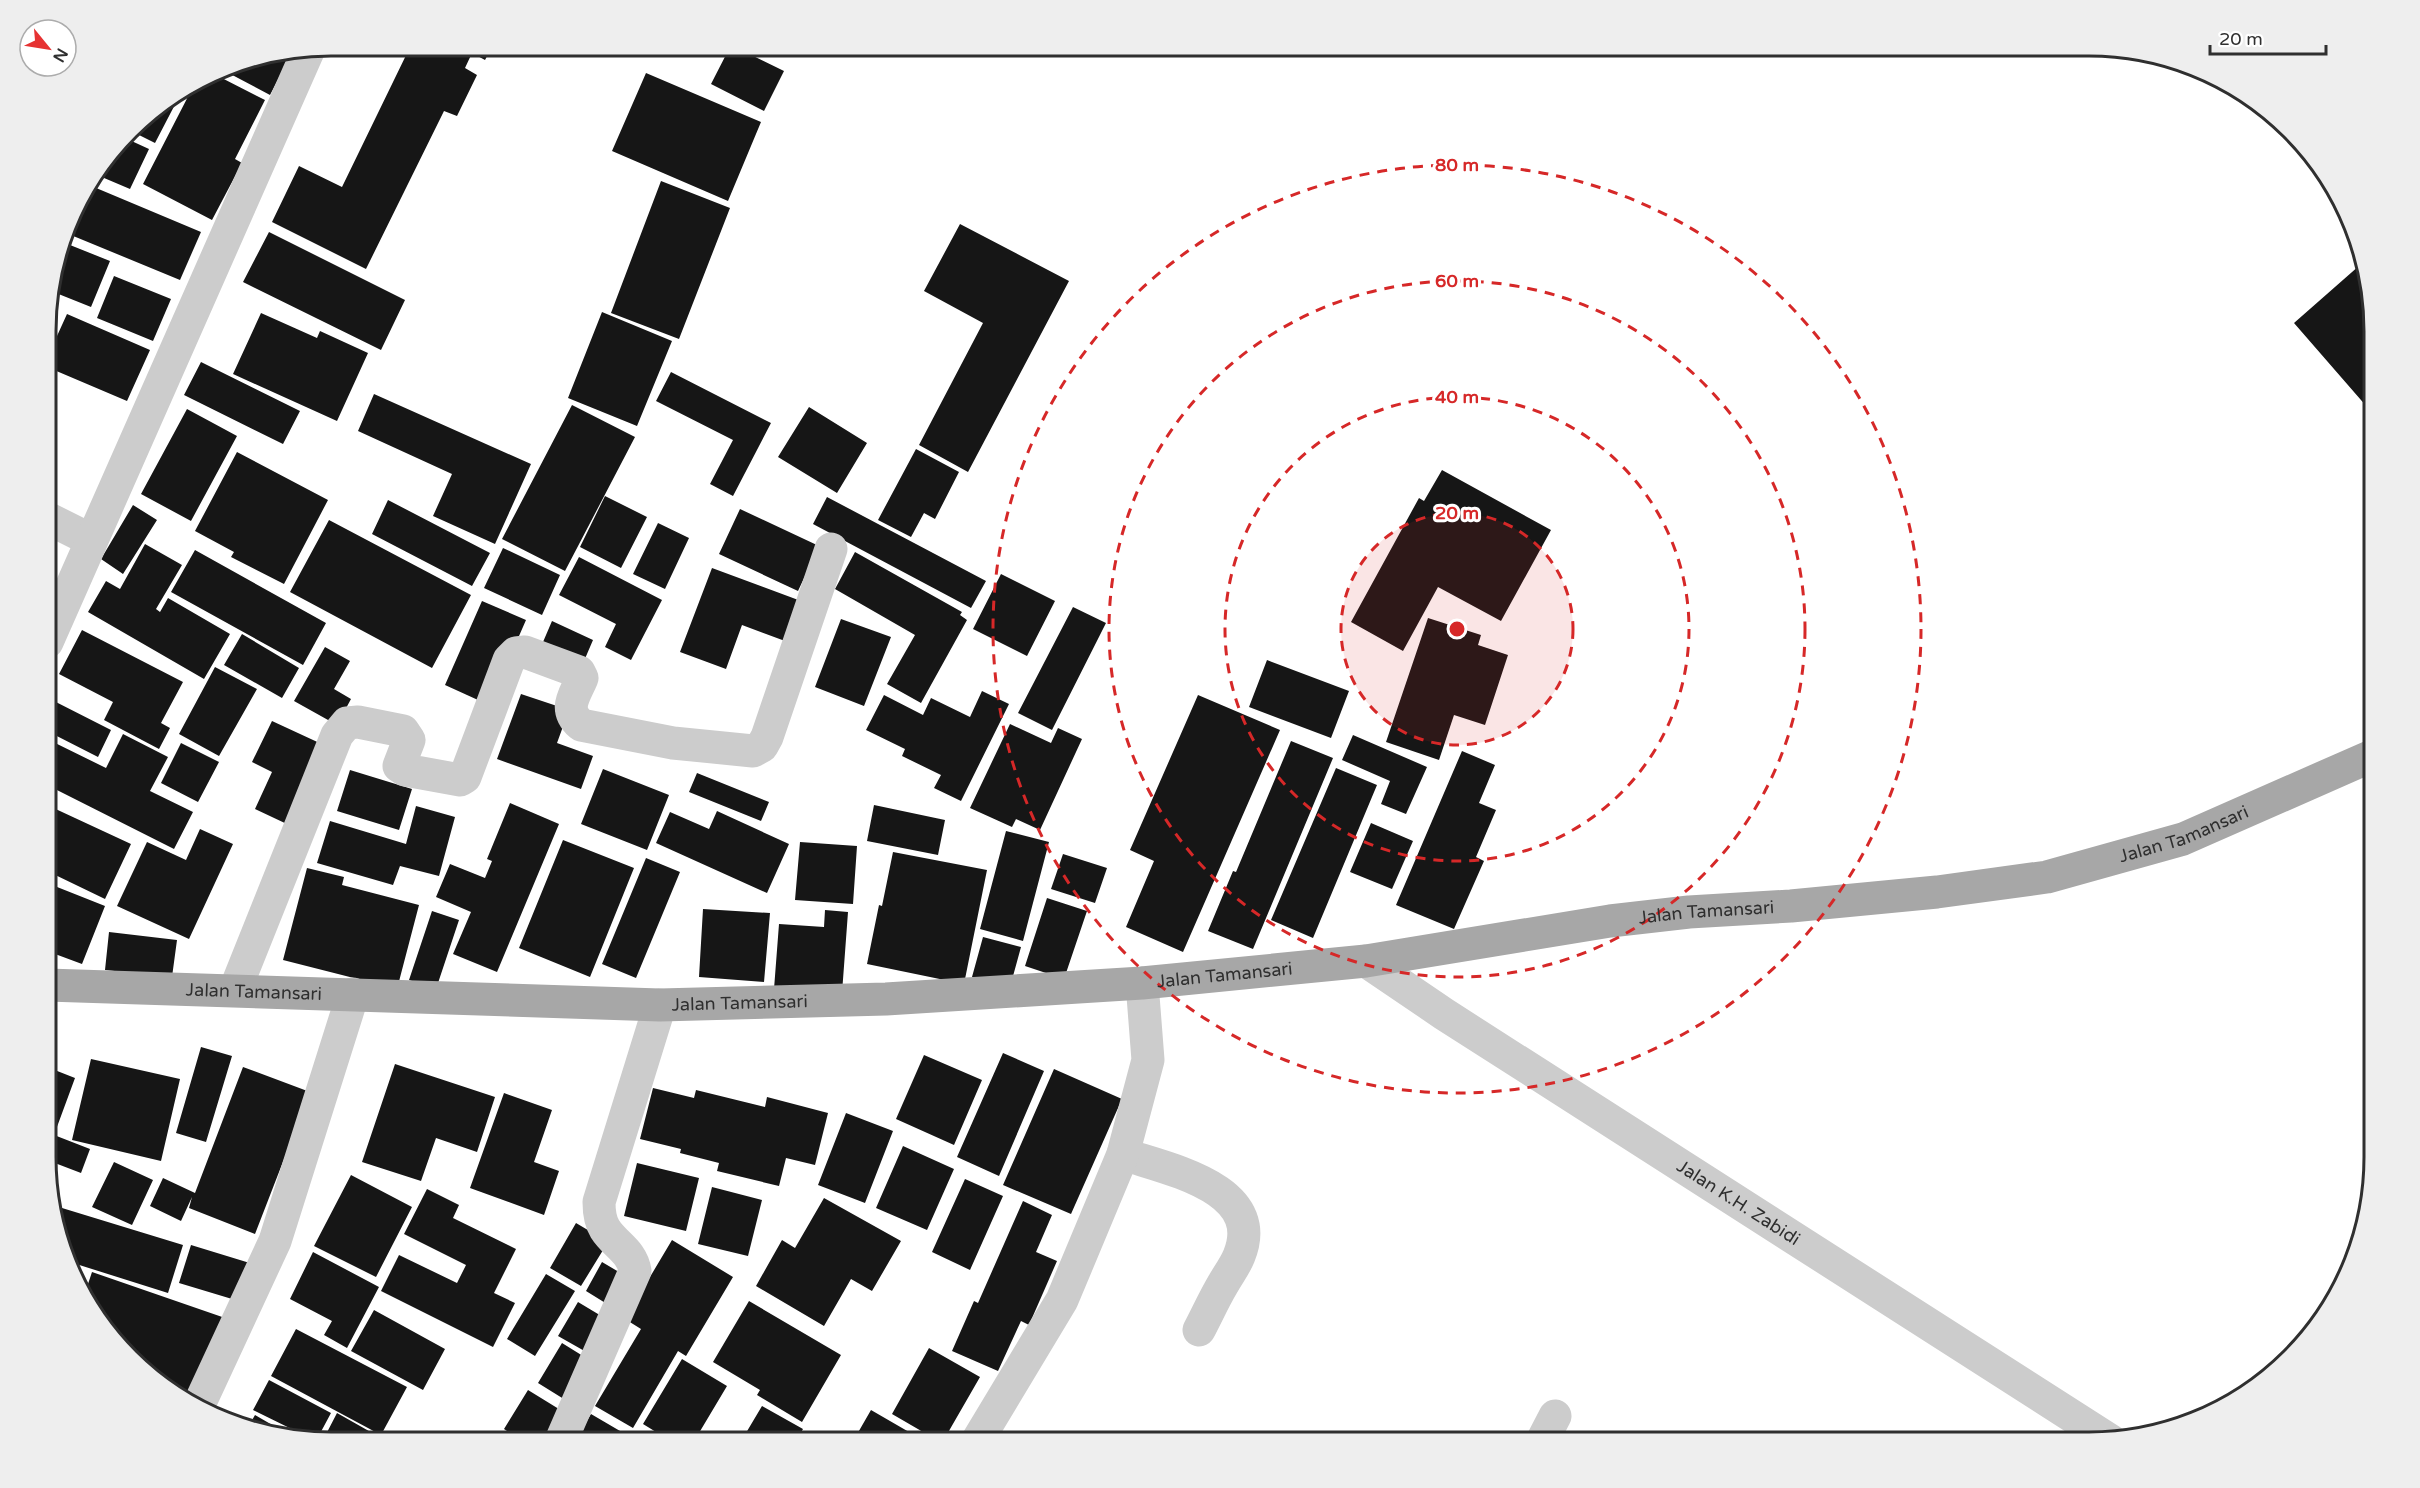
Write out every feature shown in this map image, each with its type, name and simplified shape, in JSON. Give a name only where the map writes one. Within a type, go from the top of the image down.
[{"type":"main road","name":"Jalan Tamansari","points":[[56,985],[660,1005],[886,999],[1142,983],[1366,962],[1610,921],[1689,912],[1791,906],[1925,893],[2046,877],[2183,839],[2364,759]]},
{"type":"street","points":[[56,621],[306,57]]},
{"type":"street","points":[[56,522],[91,540]]},
{"type":"street","points":[[235,990],[337,735],[347,723],[358,722],[403,731],[409,740],[399,766],[405,770],[460,780],[465,777],[509,660],[516,653],[525,652],[579,672],[582,678],[570,709],[572,717],[581,725],[673,743],[753,751],[758,749],[767,737],[831,549]]},
{"type":"street","name":"Jalan K.H. Zabidi","points":[[1366,962],[2098,1432]]},
{"type":"street","points":[[983,1432],[1062,1300],[1123,1154],[1148,1060],[1142,983]]},
{"type":"street","points":[[201,1400],[275,1242],[353,994]]},
{"type":"street","points":[[565,1432],[635,1270],[633,1259],[606,1231],[600,1217],[599,1202],[660,1005]]},
{"type":"street","points":[[1123,1154],[1199,1180],[1223,1194],[1236,1209],[1243,1241],[1239,1257],[1199,1330]]},
{"type":"building","points":[[406,56],[471,56],[465,68],[477,75],[457,116],[444,111],[366,269],[272,222],[299,166],[342,187]]},
{"type":"building","points":[[725,56],[753,56],[784,71],[764,111],[711,84]]},
{"type":"building","points":[[288,59],[270,95],[231,74]]},
{"type":"building","points":[[646,73],[761,122],[728,201],[612,151]]},
{"type":"building","points":[[222,78],[265,100],[235,159],[242,163],[212,220],[143,184],[189,95]]},
{"type":"building","points":[[175,104],[155,143],[138,134]]},
{"type":"building","points":[[131,141],[149,149],[130,189],[102,177]]},
{"type":"building","points":[[661,181],[730,208],[679,339],[611,313]]},
{"type":"building","points":[[96,188],[201,232],[180,280],[72,236]]},
{"type":"building","points":[[960,224],[1069,281],[968,472],[919,445],[983,323],[924,291]]},
{"type":"building","points":[[269,232],[405,300],[381,350],[243,282]]},
{"type":"building","points":[[70,245],[110,261],[91,307],[58,294]]},
{"type":"building","points":[[2357,268],[2364,313],[2364,404],[2294,323]]},
{"type":"building","points":[[114,276],[171,299],[153,341],[97,318]]},
{"type":"building","points":[[602,312],[672,341],[637,426],[568,398]]},
{"type":"building","points":[[261,313],[317,338],[320,331],[368,353],[337,421],[233,374]]},
{"type":"building","points":[[67,314],[150,350],[127,401],[56,371],[56,338]]},
{"type":"building","points":[[201,362],[300,411],[283,444],[184,395]]},
{"type":"building","points":[[671,372],[771,423],[733,496],[710,484],[733,440],[656,401]]},
{"type":"building","points":[[374,394],[531,464],[495,544],[433,516],[452,474],[358,431]]},
{"type":"building","points":[[572,405],[635,437],[565,571],[502,539]]},
{"type":"building","points":[[809,407],[867,443],[837,493],[778,457]]},
{"type":"building","points":[[187,409],[237,436],[191,521],[141,494]]},
{"type":"building","points":[[916,449],[959,472],[935,519],[924,513],[911,537],[878,520]]},
{"type":"building","points":[[237,452],[328,500],[284,584],[231,557],[234,552],[195,531]]},
{"type":"building","points":[[1442,470],[1551,530],[1501,621],[1438,587],[1403,651],[1351,622],[1419,498],[1424,501]]},
{"type":"building","points":[[605,496],[647,517],[621,568],[580,547]]},
{"type":"building","points":[[827,497],[986,581],[971,608],[813,524]]},
{"type":"building","points":[[388,500],[490,553],[472,586],[372,534]]},
{"type":"building","points":[[133,505],[157,520],[123,574],[101,559]]},
{"type":"building","points":[[740,509],[819,546],[798,591],[719,554]]},
{"type":"building","points":[[329,520],[471,595],[432,668],[290,592]]},
{"type":"building","points":[[658,523],[689,538],[665,589],[633,574]]},
{"type":"building","points":[[145,544],[182,565],[156,609],[160,612],[168,598],[230,634],[204,679],[88,612],[106,581],[120,589]]},
{"type":"building","points":[[503,548],[560,575],[542,615],[484,588]]},
{"type":"building","points":[[195,550],[326,623],[303,665],[171,592]]},
{"type":"building","points":[[855,552],[962,612],[960,615],[967,620],[921,703],[887,684],[915,635],[835,589]]},
{"type":"building","points":[[579,557],[662,600],[631,660],[605,647],[616,624],[559,595]]},
{"type":"building","points":[[712,568],[801,601],[785,641],[742,625],[726,669],[680,652]]},
{"type":"building","points":[[1001,574],[1055,601],[1027,656],[973,629]]},
{"type":"building","points":[[482,601],[526,620],[489,705],[445,685]]},
{"type":"building","points":[[1073,607],[1106,623],[1052,730],[1018,713]]},
{"type":"building","points":[[1428,618],[1481,635],[1478,645],[1508,655],[1485,725],[1454,715],[1439,760],[1386,742]]},
{"type":"building","points":[[841,619],[891,637],[864,706],[815,687]]},
{"type":"building","points":[[552,621],[593,640],[581,668],[540,649]]},
{"type":"building","points":[[82,630],[183,682],[161,723],[170,728],[159,749],[104,720],[113,702],[59,674]]},
{"type":"building","points":[[242,634],[299,668],[282,698],[224,665]]},
{"type":"building","points":[[325,647],[350,661],[334,689],[351,699],[337,725],[294,701]]},
{"type":"building","points":[[1267,660],[1349,691],[1331,738],[1249,707]]},
{"type":"building","points":[[215,667],[257,689],[219,756],[179,734]]},
{"type":"building","points":[[982,691],[1009,704],[961,801],[934,788],[941,775],[902,756],[905,749],[866,730],[884,695],[923,715],[931,698],[970,717]]},
{"type":"building","points":[[521,694],[569,710],[557,743],[593,756],[581,789],[497,759]]},
{"type":"building","points":[[1198,695],[1280,730],[1183,952],[1126,927],[1154,861],[1130,850]]},
{"type":"building","points":[[56,702],[111,730],[98,757],[56,736]]},
{"type":"building","points":[[272,721],[326,746],[289,825],[255,809],[272,772],[252,762]]},
{"type":"building","points":[[1010,724],[1051,743],[1058,728],[1082,739],[1040,830],[1016,819],[1012,827],[970,808]]},
{"type":"building","points":[[123,734],[168,757],[150,791],[193,812],[174,849],[56,790],[56,743],[106,768]]},
{"type":"building","points":[[1353,735],[1427,767],[1406,814],[1381,804],[1390,781],[1342,760]]},
{"type":"building","points":[[1291,741],[1333,758],[1253,949],[1208,931],[1233,871],[1236,872]]},
{"type":"building","points":[[181,743],[219,762],[198,802],[161,783]]},
{"type":"building","points":[[1462,751],[1495,765],[1479,803],[1496,810],[1476,857],[1484,861],[1454,929],[1396,905]]},
{"type":"building","points":[[1336,768],[1377,785],[1313,938],[1271,920]]},
{"type":"building","points":[[603,769],[669,795],[647,850],[581,824]]},
{"type":"building","points":[[350,770],[412,789],[399,830],[337,811]]},
{"type":"building","points":[[697,773],[769,802],[761,821],[689,792]]},
{"type":"building","points":[[510,803],[559,824],[497,972],[453,954],[471,912],[436,897],[450,864],[485,878],[492,861],[487,859]]},
{"type":"building","points":[[874,805],[945,820],[938,855],[867,841]]},
{"type":"building","points":[[416,806],[455,817],[439,876],[400,866],[393,885],[317,863],[330,821],[406,844]]},
{"type":"building","points":[[56,809],[131,844],[105,899],[56,875]]},
{"type":"building","points":[[717,811],[789,844],[767,893],[656,843],[670,812],[709,829]]},
{"type":"building","points":[[1371,823],[1413,841],[1392,889],[1350,872]]},
{"type":"building","points":[[200,829],[233,844],[189,939],[117,906],[147,842],[186,860]]},
{"type":"building","points":[[1006,831],[1049,842],[1023,941],[980,929]]},
{"type":"building","points":[[563,840],[634,868],[590,977],[519,948]]},
{"type":"building","points":[[800,842],[857,846],[853,904],[795,900]]},
{"type":"building","points":[[893,852],[987,870],[964,984],[867,964]]},
{"type":"building","points":[[1063,854],[1107,868],[1095,903],[1051,889]]},
{"type":"building","points":[[646,858],[680,872],[636,978],[602,964]]},
{"type":"building","points":[[307,868],[344,877],[342,885],[419,905],[397,989],[283,960]]},
{"type":"building","points":[[56,887],[105,906],[82,964],[56,954]]},
{"type":"building","points":[[1047,898],[1087,911],[1064,979],[1025,966]]},
{"type":"building","points":[[703,909],[770,913],[764,982],[699,977]]},
{"type":"building","points":[[825,910],[848,912],[842,993],[774,989],[779,924],[824,927]]},
{"type":"building","points":[[432,911],[459,920],[436,989],[409,980]]},
{"type":"building","points":[[109,932],[177,940],[172,977],[105,970]]},
{"type":"building","points":[[983,937],[1021,947],[1010,987],[972,977]]},
{"type":"building","points":[[201,1047],[232,1056],[206,1142],[176,1133]]},
{"type":"building","points":[[1003,1053],[1044,1071],[999,1176],[957,1157]]},
{"type":"building","points":[[924,1055],[982,1080],[954,1145],[896,1119]]},
{"type":"building","points":[[91,1059],[180,1079],[161,1161],[72,1140]]},
{"type":"building","points":[[395,1064],[495,1097],[477,1152],[436,1138],[421,1181],[362,1162]]},
{"type":"building","points":[[243,1067],[310,1092],[255,1234],[189,1208],[192,1197],[181,1221],[150,1206],[163,1178],[195,1193]]},
{"type":"building","points":[[1054,1069],[1122,1099],[1071,1214],[1003,1185]]},
{"type":"building","points":[[56,1071],[75,1078],[56,1130]]},
{"type":"building","points":[[653,1088],[694,1098],[696,1090],[765,1107],[767,1097],[828,1113],[815,1165],[786,1158],[779,1186],[717,1171],[719,1163],[680,1153],[681,1149],[640,1139]]},
{"type":"building","points":[[504,1093],[552,1110],[534,1162],[559,1171],[544,1215],[470,1188]]},
{"type":"building","points":[[846,1113],[893,1131],[865,1203],[818,1185]]},
{"type":"building","points":[[56,1136],[90,1149],[81,1173],[56,1163]]},
{"type":"building","points":[[903,1146],[954,1169],[927,1230],[876,1208]]},
{"type":"building","points":[[114,1162],[153,1180],[132,1225],[92,1207]]},
{"type":"building","points":[[637,1163],[699,1178],[686,1231],[624,1216]]},
{"type":"building","points":[[351,1175],[412,1207],[376,1277],[314,1246]]},
{"type":"building","points":[[965,1179],[1003,1196],[970,1270],[932,1252]]},
{"type":"building","points":[[712,1187],[762,1200],[748,1256],[698,1244]]},
{"type":"building","points":[[427,1189],[459,1205],[453,1218],[516,1249],[494,1293],[515,1303],[493,1347],[381,1291],[399,1255],[457,1283],[466,1265],[404,1234]]},
{"type":"building","points":[[824,1198],[901,1241],[872,1291],[851,1279],[824,1326],[756,1286],[782,1240],[795,1248]]},
{"type":"building","points":[[1023,1201],[1052,1215],[1036,1252],[1057,1261],[1029,1325],[1021,1321],[998,1371],[952,1351],[974,1301],[978,1303]]},
{"type":"building","points":[[62,1208],[183,1245],[168,1293],[77,1264]]},
{"type":"building","points":[[576,1223],[608,1242],[581,1286],[550,1268]]},
{"type":"building","points":[[672,1240],[733,1277],[686,1356],[678,1351],[633,1428],[595,1406],[641,1329],[625,1319]]},
{"type":"building","points":[[191,1245],[253,1264],[242,1302],[179,1283]]},
{"type":"building","points":[[313,1252],[379,1287],[347,1348],[324,1335],[332,1321],[290,1299]]},
{"type":"building","points":[[602,1262],[624,1275],[607,1304],[586,1291]]},
{"type":"building","points":[[92,1272],[228,1319],[192,1395],[163,1376],[136,1352],[112,1325],[87,1286]]},
{"type":"building","points":[[546,1274],[575,1291],[535,1356],[507,1339]]},
{"type":"building","points":[[749,1301],[841,1355],[802,1422],[757,1395],[760,1390],[713,1362]]},
{"type":"building","points":[[578,1302],[608,1320],[588,1353],[558,1336]]},
{"type":"building","points":[[374,1310],[445,1349],[423,1390],[351,1351]]},
{"type":"building","points":[[296,1329],[407,1387],[383,1432],[375,1432],[271,1376]]},
{"type":"building","points":[[562,1343],[591,1361],[567,1401],[538,1383]]},
{"type":"building","points":[[929,1348],[980,1377],[948,1432],[923,1432],[892,1414]]},
{"type":"building","points":[[682,1359],[727,1386],[700,1432],[656,1432],[643,1424]]},
{"type":"building","points":[[269,1380],[331,1413],[321,1432],[313,1432],[293,1430],[253,1410]]},
{"type":"building","points":[[528,1390],[567,1414],[556,1432],[506,1432],[504,1429]]},
{"type":"building","points":[[762,1406],[803,1429],[801,1432],[747,1432]]},
{"type":"building","points":[[871,1410],[909,1432],[858,1432]]},
{"type":"building","points":[[337,1413],[371,1432],[331,1432],[327,1432]]},
{"type":"building","points":[[591,1414],[622,1432],[580,1432]]},
{"type":"building","points":[[255,1415],[275,1426],[260,1423],[252,1421]]}]
